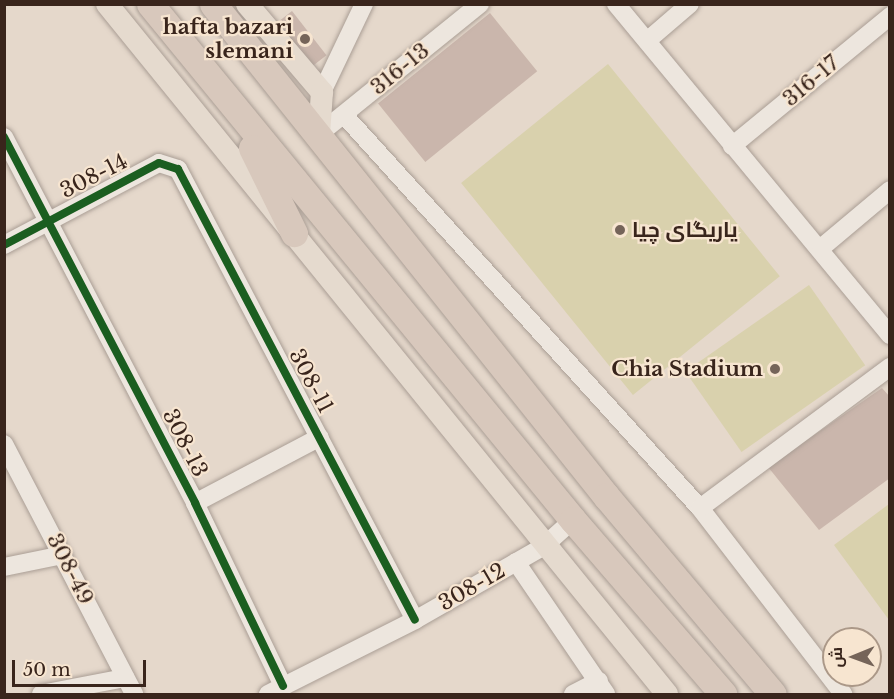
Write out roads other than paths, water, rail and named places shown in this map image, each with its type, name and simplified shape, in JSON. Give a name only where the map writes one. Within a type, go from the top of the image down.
[{"type":"highway","points":[[150,4],[233,109],[573,520],[723,694]]},
{"type":"highway","points":[[213,4],[320,134],[606,496],[773,694]]},
{"type":"highway","points":[[233,109],[294,233]]},
{"type":"main road","points":[[107,4],[294,233],[544,546],[667,694]]},
{"type":"main road","points":[[247,4],[322,92],[320,134]]},
{"type":"street","points":[[322,92],[364,4]]},
{"type":"street","name":"316-13","points":[[320,134],[480,4]]},
{"type":"street","points":[[615,4],[648,40],[732,146],[821,248],[890,335]]},
{"type":"street","points":[[648,40],[690,4]]},
{"type":"street","name":"316-17","points":[[732,146],[890,16]]},
{"type":"street","points":[[344,115],[700,508],[843,694]]},
{"type":"street","name":"308-13","points":[[4,137],[195,503],[276,690]]},
{"type":"street","name":"308-14","points":[[4,245],[159,163],[170,164]]},
{"type":"street","name":"308-11","points":[[170,164],[178,169],[415,620]]},
{"type":"street","points":[[821,248],[890,190]]},
{"type":"street","points":[[700,508],[890,367]]},
{"type":"street","points":[[195,503],[320,437]]},
{"type":"street","name":"308-49","points":[[4,444],[134,694]]},
{"type":"street","name":"308-12","points":[[276,690],[415,620],[544,546],[573,520]]},
{"type":"street","points":[[4,567],[63,555]]},
{"type":"street","points":[[516,562],[602,688],[573,694]]},
{"type":"street","points":[[41,694],[125,678]]},
{"type":"place","name":"hafta bazari slemani","points":[[305,39]]},
{"type":"place","name":"یاریگای چیا","points":[[620,230]]},
{"type":"place","name":"Chia Stadium","points":[[775,369]]}]
